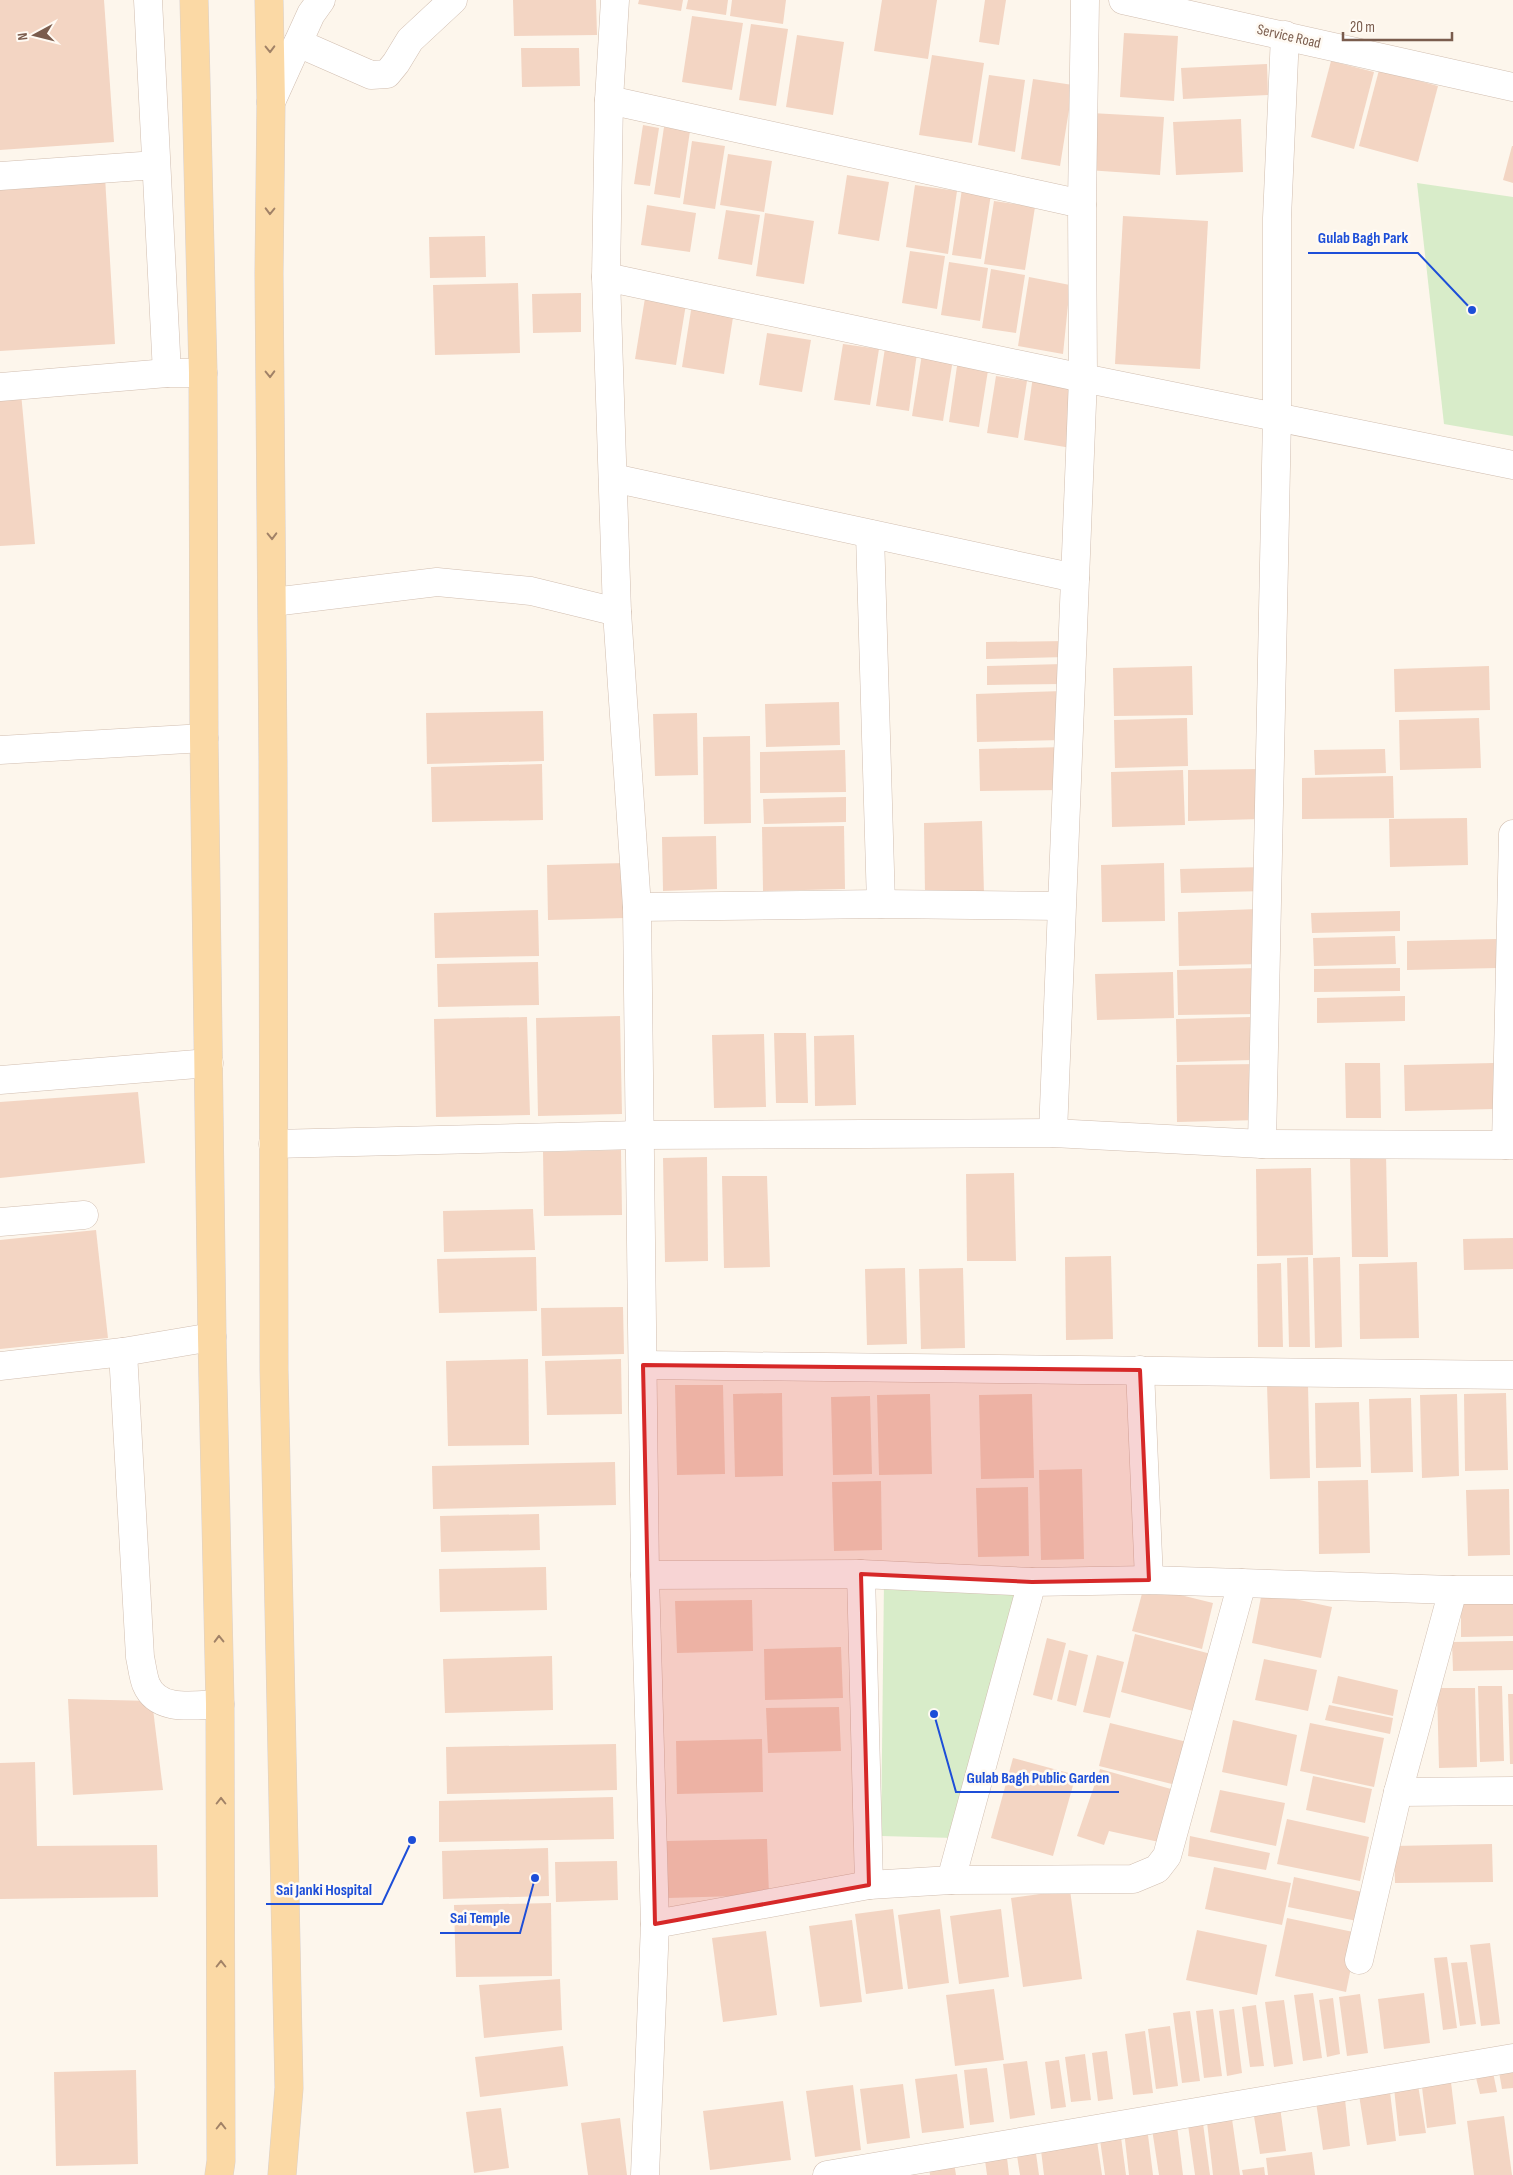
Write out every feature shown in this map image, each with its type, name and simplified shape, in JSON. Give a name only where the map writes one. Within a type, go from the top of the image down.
[{"type":"main road","points":[[194,0],[203,374],[204,738],[212,1337],[220,1704],[221,2161],[219,2175]]},
{"type":"main road","points":[[269,0],[271,102],[269,283],[273,602],[274,1370],[289,2088],[282,2175]]},
{"type":"street","points":[[148,0],[166,374]]},
{"type":"street","points":[[271,102],[311,14],[321,0]]},
{"type":"street","points":[[298,43],[371,75],[387,74],[410,40],[453,0]]},
{"type":"street","points":[[615,0],[609,100],[606,277],[617,612],[637,907],[645,1575],[655,1924],[645,2175]]},
{"type":"street","points":[[1053,1133],[1083,378],[1082,204],[1085,0]]},
{"type":"street","name":"Service Road","points":[[1123,0],[1513,87]]},
{"type":"street","points":[[1262,1144],[1277,418],[1277,218],[1285,35]]},
{"type":"street","points":[[609,100],[1082,204]]},
{"type":"street","points":[[0,176],[156,165]]},
{"type":"street","points":[[606,277],[1083,378],[1513,465]]},
{"type":"street","points":[[0,387],[166,374],[203,374]]},
{"type":"street","points":[[613,478],[1075,578]]},
{"type":"street","points":[[870,534],[881,904]]},
{"type":"street","points":[[273,602],[437,582],[531,591],[617,612]]},
{"type":"street","points":[[0,750],[204,738]]},
{"type":"street","points":[[273,1144],[640,1135],[1053,1133],[1262,1144],[1510,1145],[1513,834]]},
{"type":"street","points":[[637,907],[881,904],[1062,906]]},
{"type":"street","points":[[0,1080],[209,1063]]},
{"type":"street","points":[[0,1222],[84,1215]]},
{"type":"street","points":[[0,1366],[123,1352],[212,1337]]},
{"type":"street","points":[[123,1352],[140,1657],[146,1684],[156,1699],[169,1705],[220,1704]]},
{"type":"street","points":[[643,1365],[1513,1375]]},
{"type":"street","points":[[1140,1370],[1148,1580]]},
{"type":"street","points":[[645,1575],[860,1574],[1032,1582],[1148,1580],[1453,1590],[1513,1590]]},
{"type":"street","points":[[860,1574],[868,1885]]},
{"type":"street","points":[[951,1880],[1032,1582]]},
{"type":"street","points":[[655,1924],[868,1885],[951,1880],[1133,1879],[1157,1869],[1167,1856],[1242,1583]]},
{"type":"street","points":[[1359,1960],[1398,1792],[1453,1590]]},
{"type":"street","points":[[1398,1792],[1513,1791]]},
{"type":"street","points":[[827,2175],[1513,2058]]},
{"type":"highlighted area","points":[[643,1365],[1140,1370],[1149,1580],[1032,1582],[861,1574],[869,1885],[655,1924]]},
{"type":"green space","points":[[1417,183],[1513,197],[1513,436],[1444,424]]},
{"type":"green space","points":[[884,1581],[1018,1592],[954,1838],[881,1836]]},
{"type":"building","points":[[0,0],[104,0],[114,142],[0,150]]},
{"type":"building","points":[[513,0],[596,0],[597,35],[514,36]]},
{"type":"building","points":[[639,0],[683,0],[681,11],[638,4]]},
{"type":"building","points":[[688,0],[728,0],[726,15],[686,9]]},
{"type":"building","points":[[732,0],[786,0],[783,24],[730,16]]},
{"type":"building","points":[[882,0],[937,0],[928,59],[874,51]]},
{"type":"building","points":[[985,0],[1006,0],[999,45],[979,42]]},
{"type":"building","points":[[692,16],[743,23],[732,90],[682,82]]},
{"type":"building","points":[[751,24],[788,29],[776,106],[739,100]]},
{"type":"building","points":[[1124,33],[1178,36],[1174,101],[1120,97]]},
{"type":"building","points":[[797,35],[844,42],[833,115],[786,107]]},
{"type":"building","points":[[521,48],[579,48],[580,86],[522,87]]},
{"type":"building","points":[[932,55],[984,63],[972,143],[919,135]]},
{"type":"building","points":[[1331,61],[1374,72],[1354,149],[1311,137]]},
{"type":"building","points":[[1267,64],[1268,95],[1183,99],[1181,68]]},
{"type":"building","points":[[1379,70],[1438,86],[1418,162],[1359,146]]},
{"type":"building","points":[[989,75],[1025,80],[1015,152],[978,145]]},
{"type":"building","points":[[1033,79],[1073,85],[1060,166],[1021,159]]},
{"type":"building","points":[[1091,113],[1164,117],[1160,175],[1087,170]]},
{"type":"building","points":[[1241,119],[1243,172],[1176,175],[1173,122]]},
{"type":"building","points":[[643,125],[659,128],[650,186],[634,184]]},
{"type":"building","points":[[664,127],[690,131],[680,198],[654,194]]},
{"type":"building","points":[[692,141],[725,146],[715,209],[683,204]]},
{"type":"building","points":[[1513,146],[1513,183],[1503,180]]},
{"type":"building","points":[[728,154],[772,161],[764,212],[720,205]]},
{"type":"building","points":[[847,175],[889,182],[879,241],[838,234]]},
{"type":"building","points":[[105,177],[115,344],[0,351],[0,184]]},
{"type":"building","points":[[915,185],[957,191],[948,254],[906,247]]},
{"type":"building","points":[[962,189],[991,194],[981,259],[952,255]]},
{"type":"building","points":[[994,201],[1035,207],[1025,270],[984,264]]},
{"type":"building","points":[[647,205],[696,213],[690,252],[641,245]]},
{"type":"building","points":[[726,210],[760,215],[752,265],[718,259]]},
{"type":"building","points":[[765,213],[814,221],[804,284],[756,276]]},
{"type":"building","points":[[1123,216],[1208,221],[1200,369],[1115,364]]},
{"type":"building","points":[[485,236],[486,277],[430,278],[429,237]]},
{"type":"building","points":[[910,251],[945,256],[937,309],[902,303]]},
{"type":"building","points":[[949,262],[988,268],[980,321],[941,315]]},
{"type":"building","points":[[991,269],[1025,275],[1016,333],[982,328]]},
{"type":"building","points":[[1029,277],[1070,285],[1063,354],[1018,346]]},
{"type":"building","points":[[518,283],[520,353],[435,355],[433,285]]},
{"type":"building","points":[[581,293],[581,332],[533,333],[532,294]]},
{"type":"building","points":[[645,298],[686,304],[676,365],[635,359]]},
{"type":"building","points":[[692,304],[734,311],[724,374],[682,367]]},
{"type":"building","points":[[767,333],[811,340],[802,392],[759,385]]},
{"type":"building","points":[[843,344],[879,349],[870,405],[834,400]]},
{"type":"building","points":[[885,348],[917,353],[909,411],[876,406]]},
{"type":"building","points":[[922,354],[953,359],[943,421],[912,416]]},
{"type":"building","points":[[958,359],[989,364],[979,427],[949,422]]},
{"type":"building","points":[[996,376],[1027,381],[1018,438],[987,433]]},
{"type":"building","points":[[1033,376],[1081,383],[1071,448],[1024,440]]},
{"type":"building","points":[[21,393],[35,544],[0,546],[0,395]]},
{"type":"building","points":[[1066,641],[1066,657],[986,659],[986,642]]},
{"type":"building","points":[[1063,664],[1064,684],[987,685],[987,666]]},
{"type":"building","points":[[1192,666],[1193,715],[1114,716],[1113,668]]},
{"type":"building","points":[[1489,666],[1490,710],[1395,712],[1394,669]]},
{"type":"building","points":[[1063,691],[1064,740],[977,742],[976,694]]},
{"type":"building","points":[[839,702],[840,745],[766,747],[765,704]]},
{"type":"building","points":[[543,711],[544,761],[427,764],[426,713]]},
{"type":"building","points":[[697,713],[698,775],[655,776],[653,714]]},
{"type":"building","points":[[1187,718],[1188,766],[1115,768],[1114,720]]},
{"type":"building","points":[[1479,718],[1481,768],[1400,770],[1399,720]]},
{"type":"building","points":[[750,736],[751,823],[704,824],[703,737]]},
{"type":"building","points":[[1064,747],[1065,790],[980,791],[979,749]]},
{"type":"building","points":[[1385,749],[1386,773],[1315,775],[1314,750]]},
{"type":"building","points":[[845,750],[846,792],[760,793],[760,752]]},
{"type":"building","points":[[542,764],[543,820],[432,822],[431,767]]},
{"type":"building","points":[[1261,769],[1261,819],[1188,821],[1188,770]]},
{"type":"building","points":[[1183,770],[1185,825],[1112,827],[1111,772]]},
{"type":"building","points":[[1393,776],[1394,818],[1302,819],[1302,778]]},
{"type":"building","points":[[846,797],[846,822],[764,824],[763,799]]},
{"type":"building","points":[[1467,818],[1468,865],[1390,867],[1389,819]]},
{"type":"building","points":[[982,821],[984,894],[925,895],[924,823]]},
{"type":"building","points":[[844,826],[845,889],[763,891],[762,827]]},
{"type":"building","points":[[716,836],[717,889],[663,891],[662,837]]},
{"type":"building","points":[[625,863],[625,918],[548,920],[547,865]]},
{"type":"building","points":[[1164,863],[1165,921],[1102,922],[1101,865]]},
{"type":"building","points":[[1265,867],[1266,891],[1181,893],[1180,869]]},
{"type":"building","points":[[1258,909],[1260,964],[1179,966],[1178,912]]},
{"type":"building","points":[[538,910],[539,956],[435,958],[434,913]]},
{"type":"building","points":[[1400,911],[1400,931],[1312,933],[1311,913]]},
{"type":"building","points":[[1395,936],[1396,964],[1314,966],[1313,938]]},
{"type":"building","points":[[1497,939],[1497,968],[1407,970],[1407,941]]},
{"type":"building","points":[[538,962],[539,1005],[438,1007],[437,964]]},
{"type":"building","points":[[1257,968],[1259,1014],[1178,1015],[1177,970]]},
{"type":"building","points":[[1400,968],[1400,991],[1314,992],[1314,969]]},
{"type":"building","points":[[1173,972],[1174,1018],[1097,1020],[1095,974]]},
{"type":"building","points":[[1405,996],[1405,1021],[1317,1023],[1317,998]]},
{"type":"building","points":[[620,1016],[622,1114],[538,1116],[536,1018]]},
{"type":"building","points":[[527,1017],[530,1115],[436,1117],[434,1019]]},
{"type":"building","points":[[1252,1017],[1253,1060],[1177,1062],[1176,1019]]},
{"type":"building","points":[[774,1033],[806,1033],[808,1103],[776,1103]]},
{"type":"building","points":[[764,1034],[766,1107],[714,1108],[712,1035]]},
{"type":"building","points":[[854,1035],[856,1105],[815,1106],[814,1036]]},
{"type":"building","points":[[1345,1063],[1380,1063],[1381,1118],[1346,1118]]},
{"type":"building","points":[[1494,1063],[1495,1109],[1405,1111],[1404,1065]]},
{"type":"building","points":[[1260,1064],[1261,1120],[1177,1122],[1176,1065]]},
{"type":"building","points":[[138,1092],[145,1163],[0,1178],[0,1102]]},
{"type":"building","points":[[621,1150],[622,1215],[544,1216],[543,1152]]},
{"type":"building","points":[[1386,1153],[1388,1257],[1352,1257],[1350,1155]]},
{"type":"building","points":[[707,1157],[708,1261],[665,1262],[663,1158]]},
{"type":"building","points":[[1311,1168],[1313,1255],[1257,1256],[1256,1169]]},
{"type":"building","points":[[1014,1173],[1016,1261],[967,1261],[966,1174]]},
{"type":"building","points":[[722,1176],[767,1176],[770,1267],[724,1268]]},
{"type":"building","points":[[533,1209],[535,1250],[444,1252],[443,1211]]},
{"type":"building","points":[[96,1230],[108,1338],[0,1349],[0,1240]]},
{"type":"building","points":[[1513,1238],[1513,1269],[1464,1270],[1463,1239]]},
{"type":"building","points":[[1111,1256],[1113,1339],[1066,1340],[1065,1257]]},
{"type":"building","points":[[536,1257],[537,1311],[439,1313],[437,1259]]},
{"type":"building","points":[[1308,1257],[1310,1347],[1289,1347],[1287,1258]]},
{"type":"building","points":[[1340,1257],[1342,1347],[1315,1348],[1313,1258]]},
{"type":"building","points":[[1417,1262],[1419,1338],[1360,1339],[1359,1264]]},
{"type":"building","points":[[1281,1263],[1283,1347],[1258,1347],[1257,1264]]},
{"type":"building","points":[[905,1268],[907,1344],[867,1345],[865,1269]]},
{"type":"building","points":[[963,1268],[965,1348],[921,1349],[919,1269]]},
{"type":"building","points":[[623,1307],[624,1354],[542,1356],[541,1308]]},
{"type":"building","points":[[528,1359],[529,1445],[448,1446],[446,1361]]},
{"type":"building","points":[[621,1359],[622,1414],[547,1415],[545,1361]]},
{"type":"building","points":[[1308,1384],[1310,1478],[1270,1479],[1267,1385]]},
{"type":"building","points":[[675,1385],[723,1385],[725,1474],[677,1475]]},
{"type":"building","points":[[782,1393],[783,1476],[735,1477],[733,1394]]},
{"type":"building","points":[[1506,1393],[1508,1470],[1465,1471],[1464,1394]]},
{"type":"building","points":[[930,1394],[932,1474],[879,1475],[877,1395]]},
{"type":"building","points":[[1032,1394],[1034,1478],[981,1479],[979,1395]]},
{"type":"building","points":[[1457,1394],[1459,1476],[1422,1478],[1420,1395]]},
{"type":"building","points":[[870,1396],[872,1474],[833,1475],[831,1397]]},
{"type":"building","points":[[1411,1398],[1413,1472],[1371,1473],[1369,1399]]},
{"type":"building","points":[[1359,1402],[1361,1467],[1316,1468],[1315,1403]]},
{"type":"building","points":[[615,1462],[616,1505],[433,1509],[432,1466]]},
{"type":"building","points":[[1082,1469],[1084,1559],[1041,1560],[1039,1470]]},
{"type":"building","points":[[1368,1480],[1370,1553],[1319,1554],[1318,1481]]},
{"type":"building","points":[[881,1481],[882,1550],[834,1551],[832,1482]]},
{"type":"building","points":[[1028,1487],[1029,1556],[978,1557],[976,1488]]},
{"type":"building","points":[[1509,1489],[1510,1555],[1468,1556],[1466,1490]]},
{"type":"building","points":[[539,1514],[540,1550],[441,1552],[440,1516]]},
{"type":"building","points":[[546,1567],[547,1610],[440,1612],[439,1569]]},
{"type":"building","points":[[1144,1586],[1213,1603],[1202,1649],[1132,1631]]},
{"type":"building","points":[[1262,1592],[1332,1607],[1321,1658],[1252,1643]]},
{"type":"building","points":[[752,1600],[753,1651],[677,1653],[675,1601]]},
{"type":"building","points":[[1513,1601],[1513,1636],[1461,1637],[1461,1602]]},
{"type":"building","points":[[1135,1634],[1211,1654],[1197,1712],[1121,1692]]},
{"type":"building","points":[[1047,1638],[1066,1643],[1052,1700],[1033,1695]]},
{"type":"building","points":[[1513,1641],[1513,1670],[1453,1671],[1452,1642]]},
{"type":"building","points":[[841,1647],[843,1698],[765,1700],[764,1649]]},
{"type":"building","points":[[1069,1650],[1088,1655],[1076,1706],[1057,1701]]},
{"type":"building","points":[[1097,1655],[1124,1662],[1110,1718],[1083,1712]]},
{"type":"building","points":[[552,1656],[553,1710],[445,1713],[443,1659]]},
{"type":"building","points":[[1264,1659],[1317,1670],[1308,1711],[1255,1700]]},
{"type":"building","points":[[1338,1676],[1398,1690],[1393,1716],[1332,1703]]},
{"type":"building","points":[[1478,1686],[1502,1686],[1504,1761],[1480,1762]]},
{"type":"building","points":[[1437,1688],[1475,1688],[1477,1767],[1439,1768]]},
{"type":"building","points":[[1508,1694],[1513,1694],[1513,1764],[1510,1764]]},
{"type":"building","points":[[68,1699],[152,1701],[163,1790],[73,1795]]},
{"type":"building","points":[[1329,1705],[1393,1718],[1390,1734],[1325,1720]]},
{"type":"building","points":[[839,1707],[841,1751],[768,1753],[766,1708]]},
{"type":"building","points":[[1233,1720],[1297,1735],[1287,1786],[1222,1772]]},
{"type":"building","points":[[1110,1723],[1191,1743],[1180,1786],[1099,1766]]},
{"type":"building","points":[[1310,1723],[1384,1738],[1374,1787],[1300,1771]]},
{"type":"building","points":[[762,1739],[763,1792],[677,1794],[676,1741]]},
{"type":"building","points":[[616,1744],[617,1790],[447,1794],[446,1747]]},
{"type":"building","points":[[1013,1758],[1076,1775],[1053,1856],[991,1838]]},
{"type":"building","points":[[35,1762],[37,1846],[157,1845],[158,1897],[0,1899],[0,1763]]},
{"type":"building","points":[[1100,1769],[1171,1789],[1159,1842],[1109,1831],[1104,1845],[1077,1836]]},
{"type":"building","points":[[1313,1776],[1372,1789],[1365,1823],[1306,1810]]},
{"type":"building","points":[[1220,1790],[1285,1803],[1276,1846],[1210,1832]]},
{"type":"building","points":[[613,1797],[614,1839],[439,1842],[439,1801]]},
{"type":"building","points":[[1287,1819],[1369,1837],[1360,1881],[1277,1864]]},
{"type":"building","points":[[1190,1836],[1270,1853],[1266,1870],[1188,1856]]},
{"type":"building","points":[[767,1839],[769,1895],[668,1898],[667,1841]]},
{"type":"building","points":[[1492,1844],[1493,1882],[1395,1883],[1394,1846]]},
{"type":"building","points":[[548,1848],[549,1896],[443,1899],[442,1851]]},
{"type":"building","points":[[617,1861],[618,1900],[556,1902],[555,1862]]},
{"type":"building","points":[[1214,1867],[1291,1883],[1282,1925],[1205,1909]]},
{"type":"building","points":[[1294,1877],[1367,1893],[1362,1922],[1288,1907]]},
{"type":"building","points":[[1070,1890],[1082,1979],[1023,1987],[1011,1898]]},
{"type":"building","points":[[551,1903],[552,1976],[456,1977],[454,1905]]},
{"type":"building","points":[[893,1909],[903,1989],[866,1994],[855,1914]]},
{"type":"building","points":[[940,1909],[949,1983],[908,1989],[898,1915]]},
{"type":"building","points":[[1001,1909],[1009,1977],[959,1984],[950,1916]]},
{"type":"building","points":[[1287,1918],[1358,1933],[1346,1992],[1275,1976]]},
{"type":"building","points":[[852,1920],[862,2002],[820,2007],[809,1926]]},
{"type":"building","points":[[1197,1930],[1267,1945],[1257,1995],[1186,1980]]},
{"type":"building","points":[[766,1931],[777,2015],[723,2022],[712,1938]]},
{"type":"building","points":[[1490,1943],[1500,2024],[1481,2026],[1470,1945]]},
{"type":"building","points":[[1447,1957],[1457,2028],[1443,2030],[1434,1958]]},
{"type":"building","points":[[1467,1962],[1476,2024],[1460,2026],[1451,1963]]},
{"type":"building","points":[[560,1979],[562,2030],[484,2038],[479,1985]]},
{"type":"building","points":[[994,1989],[1004,2060],[955,2066],[946,1995]]},
{"type":"building","points":[[1313,1993],[1322,2058],[1303,2061],[1294,1995]]},
{"type":"building","points":[[1424,1993],[1430,2043],[1384,2049],[1378,1999]]},
{"type":"building","points":[[1360,1994],[1368,2053],[1347,2056],[1339,1997]]},
{"type":"building","points":[[1333,1998],[1340,2054],[1327,2057],[1319,2000]]},
{"type":"building","points":[[1284,2000],[1293,2064],[1274,2067],[1265,2002]]},
{"type":"building","points":[[1256,2005],[1264,2066],[1250,2067],[1242,2007]]},
{"type":"building","points":[[1213,2009],[1222,2076],[1204,2078],[1196,2011]]},
{"type":"building","points":[[1234,2009],[1242,2073],[1227,2076],[1219,2011]]},
{"type":"building","points":[[1190,2011],[1200,2081],[1182,2083],[1173,2013]]},
{"type":"building","points":[[1170,2026],[1178,2086],[1156,2089],[1148,2029]]},
{"type":"building","points":[[1145,2031],[1153,2093],[1133,2095],[1125,2034]]},
{"type":"building","points":[[563,2046],[568,2086],[480,2097],[475,2057]]},
{"type":"building","points":[[1107,2051],[1113,2099],[1098,2101],[1092,2053]]},
{"type":"building","points":[[1085,2054],[1091,2100],[1071,2102],[1065,2057]]},
{"type":"building","points":[[1059,2060],[1066,2107],[1051,2109],[1045,2062]]},
{"type":"building","points":[[1027,2061],[1035,2115],[1010,2119],[1003,2064]]},
{"type":"building","points":[[987,2068],[994,2122],[970,2125],[964,2070]]},
{"type":"building","points":[[1513,2068],[1513,2088],[1502,2089],[1499,2072]]},
{"type":"building","points":[[136,2070],[138,2164],[56,2166],[54,2072]]},
{"type":"building","points":[[1493,2072],[1497,2092],[1480,2094],[1475,2074]]},
{"type":"building","points":[[957,2074],[964,2128],[922,2133],[915,2079]]},
{"type":"building","points":[[1450,2074],[1456,2124],[1427,2128],[1421,2079]]},
{"type":"building","points":[[903,2084],[910,2138],[867,2144],[860,2089]]},
{"type":"building","points":[[1389,2084],[1396,2141],[1367,2145],[1358,2089]]},
{"type":"building","points":[[853,2085],[861,2150],[815,2157],[806,2091]]},
{"type":"building","points":[[1418,2085],[1426,2133],[1399,2136],[1394,2088]]},
{"type":"building","points":[[1344,2090],[1350,2146],[1323,2150],[1315,2095]]},
{"type":"building","points":[[783,2101],[791,2160],[710,2170],[703,2111]]},
{"type":"building","points":[[1280,2107],[1286,2151],[1260,2154],[1253,2110]]},
{"type":"building","points":[[501,2108],[509,2168],[474,2173],[466,2112]]},
{"type":"building","points":[[1202,2116],[1210,2175],[1195,2175],[1187,2118]]},
{"type":"building","points":[[1504,2116],[1512,2175],[1474,2175],[1467,2121]]},
{"type":"building","points":[[620,2118],[627,2175],[588,2175],[581,2123]]},
{"type":"building","points":[[1232,2119],[1240,2175],[1213,2175],[1207,2122]]},
{"type":"building","points":[[1177,2126],[1183,2175],[1159,2175],[1152,2129]]},
{"type":"building","points":[[1147,2127],[1153,2175],[1129,2175],[1124,2131]]},
{"type":"building","points":[[1120,2130],[1126,2175],[1105,2175],[1099,2133]]},
{"type":"building","points":[[1096,2134],[1102,2175],[1044,2175],[1040,2142]]},
{"type":"building","points":[[1035,2146],[1039,2175],[1020,2175],[1016,2149]]},
{"type":"building","points":[[1006,2149],[1009,2175],[987,2175],[984,2153]]},
{"type":"building","points":[[1312,2152],[1315,2175],[1268,2175],[1266,2158]]},
{"type":"building","points":[[953,2156],[956,2175],[930,2175],[928,2160]]},
{"type":"building","points":[[1264,2167],[1265,2175],[1243,2175],[1242,2170]]},
{"type":"place","name":"Gulab Bagh Park","points":[[1472,310]]},
{"type":"place","name":"Gulab Bagh Public Garden","points":[[934,1714]]},
{"type":"place","name":"Sai Janki Hospital","points":[[412,1840]]},
{"type":"place","name":"Sai Temple","points":[[535,1878]]}]
